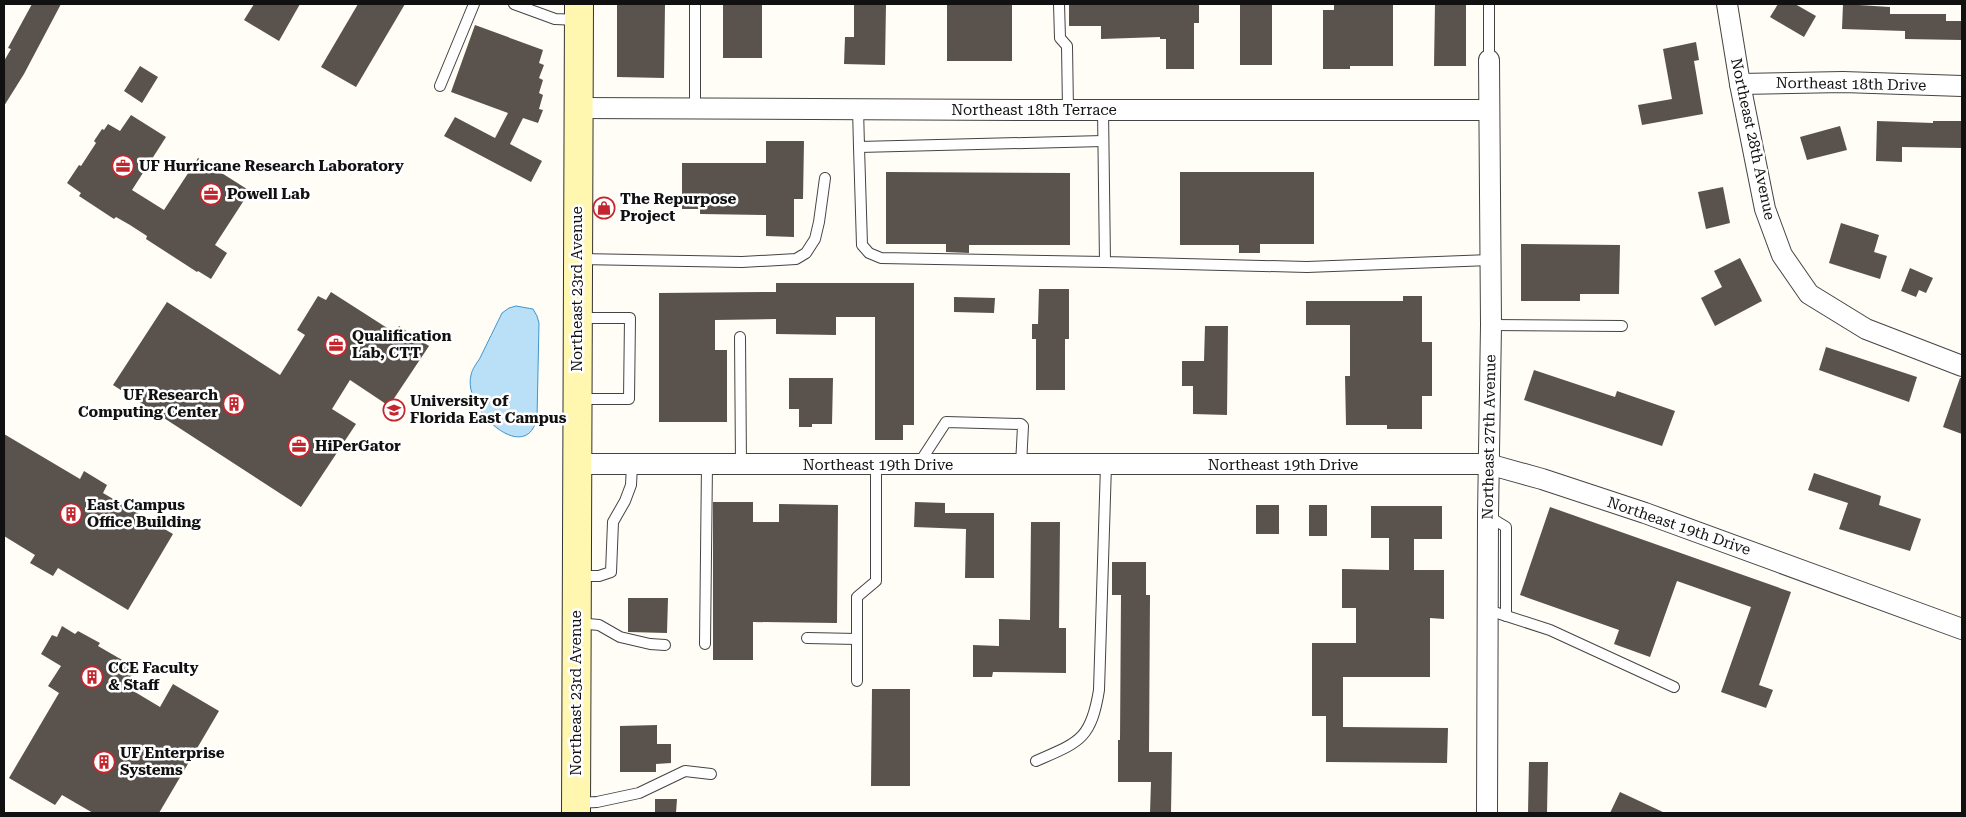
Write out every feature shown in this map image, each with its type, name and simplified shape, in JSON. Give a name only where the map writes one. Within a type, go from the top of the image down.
[{"type":"main road","name":"Northeast 23rd Avenue","points":[[576,808],[578,12]]},
{"type":"street","name":"Northeast 28th Avenue","points":[[1727,4],[1740,84],[1765,209],[1782,255],[1809,294],[1866,329],[1962,366]]},
{"type":"street","name":"Northeast 27th Avenue","points":[[1486,813],[1497,613],[1488,516],[1491,325],[1489,60]]},
{"type":"street","name":"Northeast 18th Drive","points":[[1740,84],[1843,82],[1962,86]]},
{"type":"street","name":"Northeast 18th Terrace","points":[[578,108],[1489,110]]},
{"type":"street","name":"Northeast 19th Drive","points":[[576,464],[918,466],[1488,464],[1542,479],[1645,513],[1962,629]]},
{"type":"lane","points":[[440,86],[474,4]]},
{"type":"lane","points":[[514,4],[555,20],[578,12]]},
{"type":"lane","points":[[695,4],[695,108]]},
{"type":"lane","points":[[1059,4],[1060,38],[1067,46],[1068,110]]},
{"type":"lane","points":[[1489,60],[1490,4]]},
{"type":"lane","points":[[858,108],[862,245],[869,253],[880,258],[1306,267],[1490,260]]},
{"type":"lane","points":[[1103,110],[1105,262]]},
{"type":"lane","points":[[859,147],[1103,141]]},
{"type":"lane","points":[[578,259],[742,262],[796,259],[806,253],[815,239],[824,178]]},
{"type":"lane","points":[[577,318],[630,318],[630,327],[629,400],[577,399]]},
{"type":"lane","points":[[1491,325],[1622,326]]},
{"type":"lane","points":[[740,337],[741,464]]},
{"type":"lane","points":[[918,466],[946,422],[1021,424],[1023,426],[1022,465]]},
{"type":"lane","points":[[705,644],[707,464]]},
{"type":"lane","points":[[576,576],[599,576],[611,572],[612,522],[625,502],[631,485],[632,465]]},
{"type":"lane","points":[[858,681],[857,596],[876,581],[876,465]]},
{"type":"lane","points":[[1036,761],[1075,744],[1089,726],[1096,710],[1099,690],[1106,465]]},
{"type":"lane","points":[[1497,613],[1550,630],[1674,687]]},
{"type":"lane","points":[[576,623],[599,625],[620,637],[650,644],[664,645]]},
{"type":"lane","points":[[808,638],[857,639]]},
{"type":"lane","points":[[576,808],[639,793],[685,771],[710,774]]},
{"type":"water","points":[[516,306],[533,309],[539,323],[537,418],[531,432],[521,437],[509,435],[497,428],[476,403],[471,389],[472,371],[502,313]]},
{"type":"building","points":[[32,4],[61,4],[24,74],[4,106],[4,61],[11,49],[8,48]]},
{"type":"building","points":[[254,4],[300,4],[279,41],[244,20]]},
{"type":"building","points":[[358,4],[405,4],[356,87],[321,67]]},
{"type":"building","points":[[617,4],[665,4],[664,78],[617,77]]},
{"type":"building","points":[[723,4],[762,4],[762,58],[723,58]]},
{"type":"building","points":[[854,4],[886,4],[885,65],[844,64],[845,37],[854,37]]},
{"type":"building","points":[[947,4],[1012,4],[1012,61],[947,61]]},
{"type":"building","points":[[1069,4],[1199,4],[1199,23],[1194,23],[1194,69],[1166,69],[1166,39],[1160,39],[1160,37],[1101,39],[1101,26],[1069,26]]},
{"type":"building","points":[[1240,4],[1272,4],[1272,65],[1240,65]]},
{"type":"building","points":[[1334,4],[1393,4],[1393,66],[1350,66],[1350,69],[1323,69],[1323,10],[1334,10]]},
{"type":"building","points":[[1435,4],[1466,4],[1466,66],[1434,66]]},
{"type":"building","points":[[1778,4],[1795,4],[1816,16],[1804,37],[1770,17]]},
{"type":"building","points":[[1843,4],[1890,7],[1890,14],[1946,14],[1946,21],[1962,21],[1962,40],[1905,39],[1905,31],[1842,29]]},
{"type":"building","points":[[475,25],[543,50],[539,63],[544,65],[539,78],[543,80],[539,93],[543,95],[539,109],[543,110],[538,123],[523,118],[510,144],[542,161],[531,182],[444,136],[455,117],[495,138],[508,113],[451,92]]},
{"type":"building","points":[[1696,42],[1699,60],[1694,61],[1703,114],[1642,125],[1638,105],[1672,99],[1663,49]]},
{"type":"building","points":[[140,66],[158,77],[142,103],[124,91]]},
{"type":"building","name":"Powell Lab","points":[[131,115],[166,137],[132,190],[164,210],[198,158],[250,191],[215,245],[227,253],[211,279],[146,239],[147,236],[130,225],[116,217],[114,219],[79,196],[81,193],[67,183],[96,143],[94,141],[102,129],[104,130],[108,124],[120,131]]},
{"type":"building","points":[[1877,121],[1933,123],[1933,121],[1962,121],[1962,148],[1902,147],[1902,162],[1876,161]]},
{"type":"building","points":[[1840,126],[1847,150],[1807,160],[1800,137]]},
{"type":"building","points":[[766,141],[804,141],[803,199],[794,199],[794,237],[766,236],[766,215],[700,214],[700,209],[682,209],[682,163],[766,163]]},
{"type":"building","points":[[886,172],[1070,173],[1070,245],[969,245],[969,253],[946,252],[946,244],[886,244]]},
{"type":"building","points":[[1180,172],[1314,172],[1314,244],[1260,244],[1260,253],[1239,253],[1239,245],[1180,245]]},
{"type":"building","points":[[1723,187],[1730,223],[1706,229],[1698,192]]},
{"type":"building","points":[[1841,223],[1879,235],[1874,252],[1887,256],[1880,279],[1829,263]]},
{"type":"building","points":[[1521,244],[1620,245],[1619,294],[1580,294],[1580,301],[1521,301]]},
{"type":"building","points":[[1740,258],[1762,301],[1715,326],[1701,298],[1722,287],[1714,271]]},
{"type":"building","points":[[1910,268],[1933,278],[1926,293],[1919,290],[1916,297],[1901,291]]},
{"type":"building","points":[[776,283],[914,283],[914,425],[903,425],[903,440],[875,440],[875,317],[836,317],[836,335],[776,334],[776,319],[715,320],[715,350],[727,350],[727,422],[659,422],[659,293],[776,292]]},
{"type":"building","points":[[1039,289],[1069,289],[1069,339],[1065,339],[1065,390],[1036,390],[1036,339],[1032,339],[1032,324],[1038,324]]},
{"type":"building","name":"UF Research Computing Center","points":[[331,292],[395,333],[399,326],[429,346],[389,406],[350,380],[332,409],[356,424],[301,507],[113,385],[167,302],[280,375],[305,335],[297,330],[318,296],[326,300]]},
{"type":"building","points":[[1403,296],[1422,296],[1422,342],[1432,342],[1432,396],[1422,396],[1422,429],[1387,429],[1387,425],[1346,425],[1345,376],[1350,376],[1350,325],[1306,325],[1306,301],[1403,301]]},
{"type":"building","points":[[954,297],[995,298],[994,313],[954,312]]},
{"type":"building","points":[[1205,326],[1228,326],[1227,415],[1193,414],[1193,386],[1182,386],[1182,361],[1204,361]]},
{"type":"building","points":[[1826,347],[1917,377],[1909,402],[1819,370]]},
{"type":"building","points":[[1534,370],[1615,397],[1617,391],[1675,411],[1662,446],[1524,400]]},
{"type":"building","points":[[789,378],[833,378],[832,424],[812,424],[812,427],[799,427],[799,409],[789,409]]},
{"type":"building","points":[[1960,378],[1962,378],[1962,434],[1943,427]]},
{"type":"building","name":"East Campus Office Building","points":[[4,434],[80,479],[84,471],[107,485],[103,493],[173,534],[128,610],[58,568],[53,576],[30,563],[35,555],[4,536]]},
{"type":"building","points":[[1814,473],[1881,496],[1879,505],[1921,519],[1910,551],[1839,529],[1848,503],[1808,490]]},
{"type":"building","points":[[713,502],[753,502],[753,522],[779,522],[779,504],[838,505],[837,623],[753,622],[753,660],[713,660]]},
{"type":"building","points":[[915,502],[945,503],[945,513],[994,513],[994,578],[965,578],[966,529],[914,527]]},
{"type":"building","points":[[1256,505],[1279,505],[1279,534],[1256,534]]},
{"type":"building","points":[[1309,505],[1327,505],[1327,536],[1309,536]]},
{"type":"building","points":[[1371,506],[1442,506],[1442,539],[1414,539],[1414,570],[1444,570],[1444,619],[1430,618],[1430,677],[1343,677],[1343,727],[1448,728],[1447,763],[1326,762],[1326,716],[1312,716],[1312,643],[1356,643],[1356,608],[1342,608],[1342,569],[1389,570],[1389,538],[1371,538]]},
{"type":"building","points":[[1550,507],[1791,592],[1759,685],[1773,690],[1766,708],[1721,692],[1751,607],[1677,581],[1650,657],[1614,644],[1619,630],[1520,595]]},
{"type":"building","points":[[1031,522],[1060,522],[1059,628],[1066,628],[1066,673],[993,672],[992,677],[973,677],[973,645],[999,646],[999,619],[1030,620]]},
{"type":"building","points":[[1112,562],[1146,562],[1146,595],[1150,595],[1149,752],[1172,752],[1171,813],[1150,813],[1151,782],[1118,782],[1121,595],[1112,595]]},
{"type":"building","points":[[628,598],[668,598],[667,633],[628,632]]},
{"type":"building","name":"UF Enterprise Systems","points":[[62,626],[75,634],[78,631],[100,643],[98,646],[136,668],[125,686],[160,707],[173,684],[219,711],[159,813],[93,813],[62,795],[55,805],[9,778],[59,693],[48,686],[61,666],[41,654],[52,635],[57,637]]},
{"type":"building","points":[[872,689],[910,689],[910,786],[871,786]]},
{"type":"building","points":[[657,725],[657,744],[671,744],[671,763],[656,764],[656,772],[620,772],[620,726]]},
{"type":"building","points":[[1529,762],[1548,762],[1547,813],[1528,813]]},
{"type":"building","points":[[1620,792],[1665,813],[1610,813]]},
{"type":"building","points":[[655,799],[677,799],[676,813],[655,813]]},
{"type":"place","name":"UF Hurricane Research Laboratory","points":[[123,166]]},
{"type":"place","name":"Powell Lab","points":[[211,194]]},
{"type":"place","name":"The Repurpose Project","points":[[604,208]]},
{"type":"place","name":"Qualification Lab, CTT","points":[[336,345]]},
{"type":"place","name":"UF Research Computing Center","points":[[234,404]]},
{"type":"place","name":"University of Florida East Campus","points":[[394,410]]},
{"type":"place","name":"HiPerGator","points":[[299,446]]},
{"type":"place","name":"East Campus Office Building","points":[[71,514]]},
{"type":"place","name":"CCE Faculty & Staff","points":[[92,677]]},
{"type":"place","name":"UF Enterprise Systems","points":[[104,762]]}]
